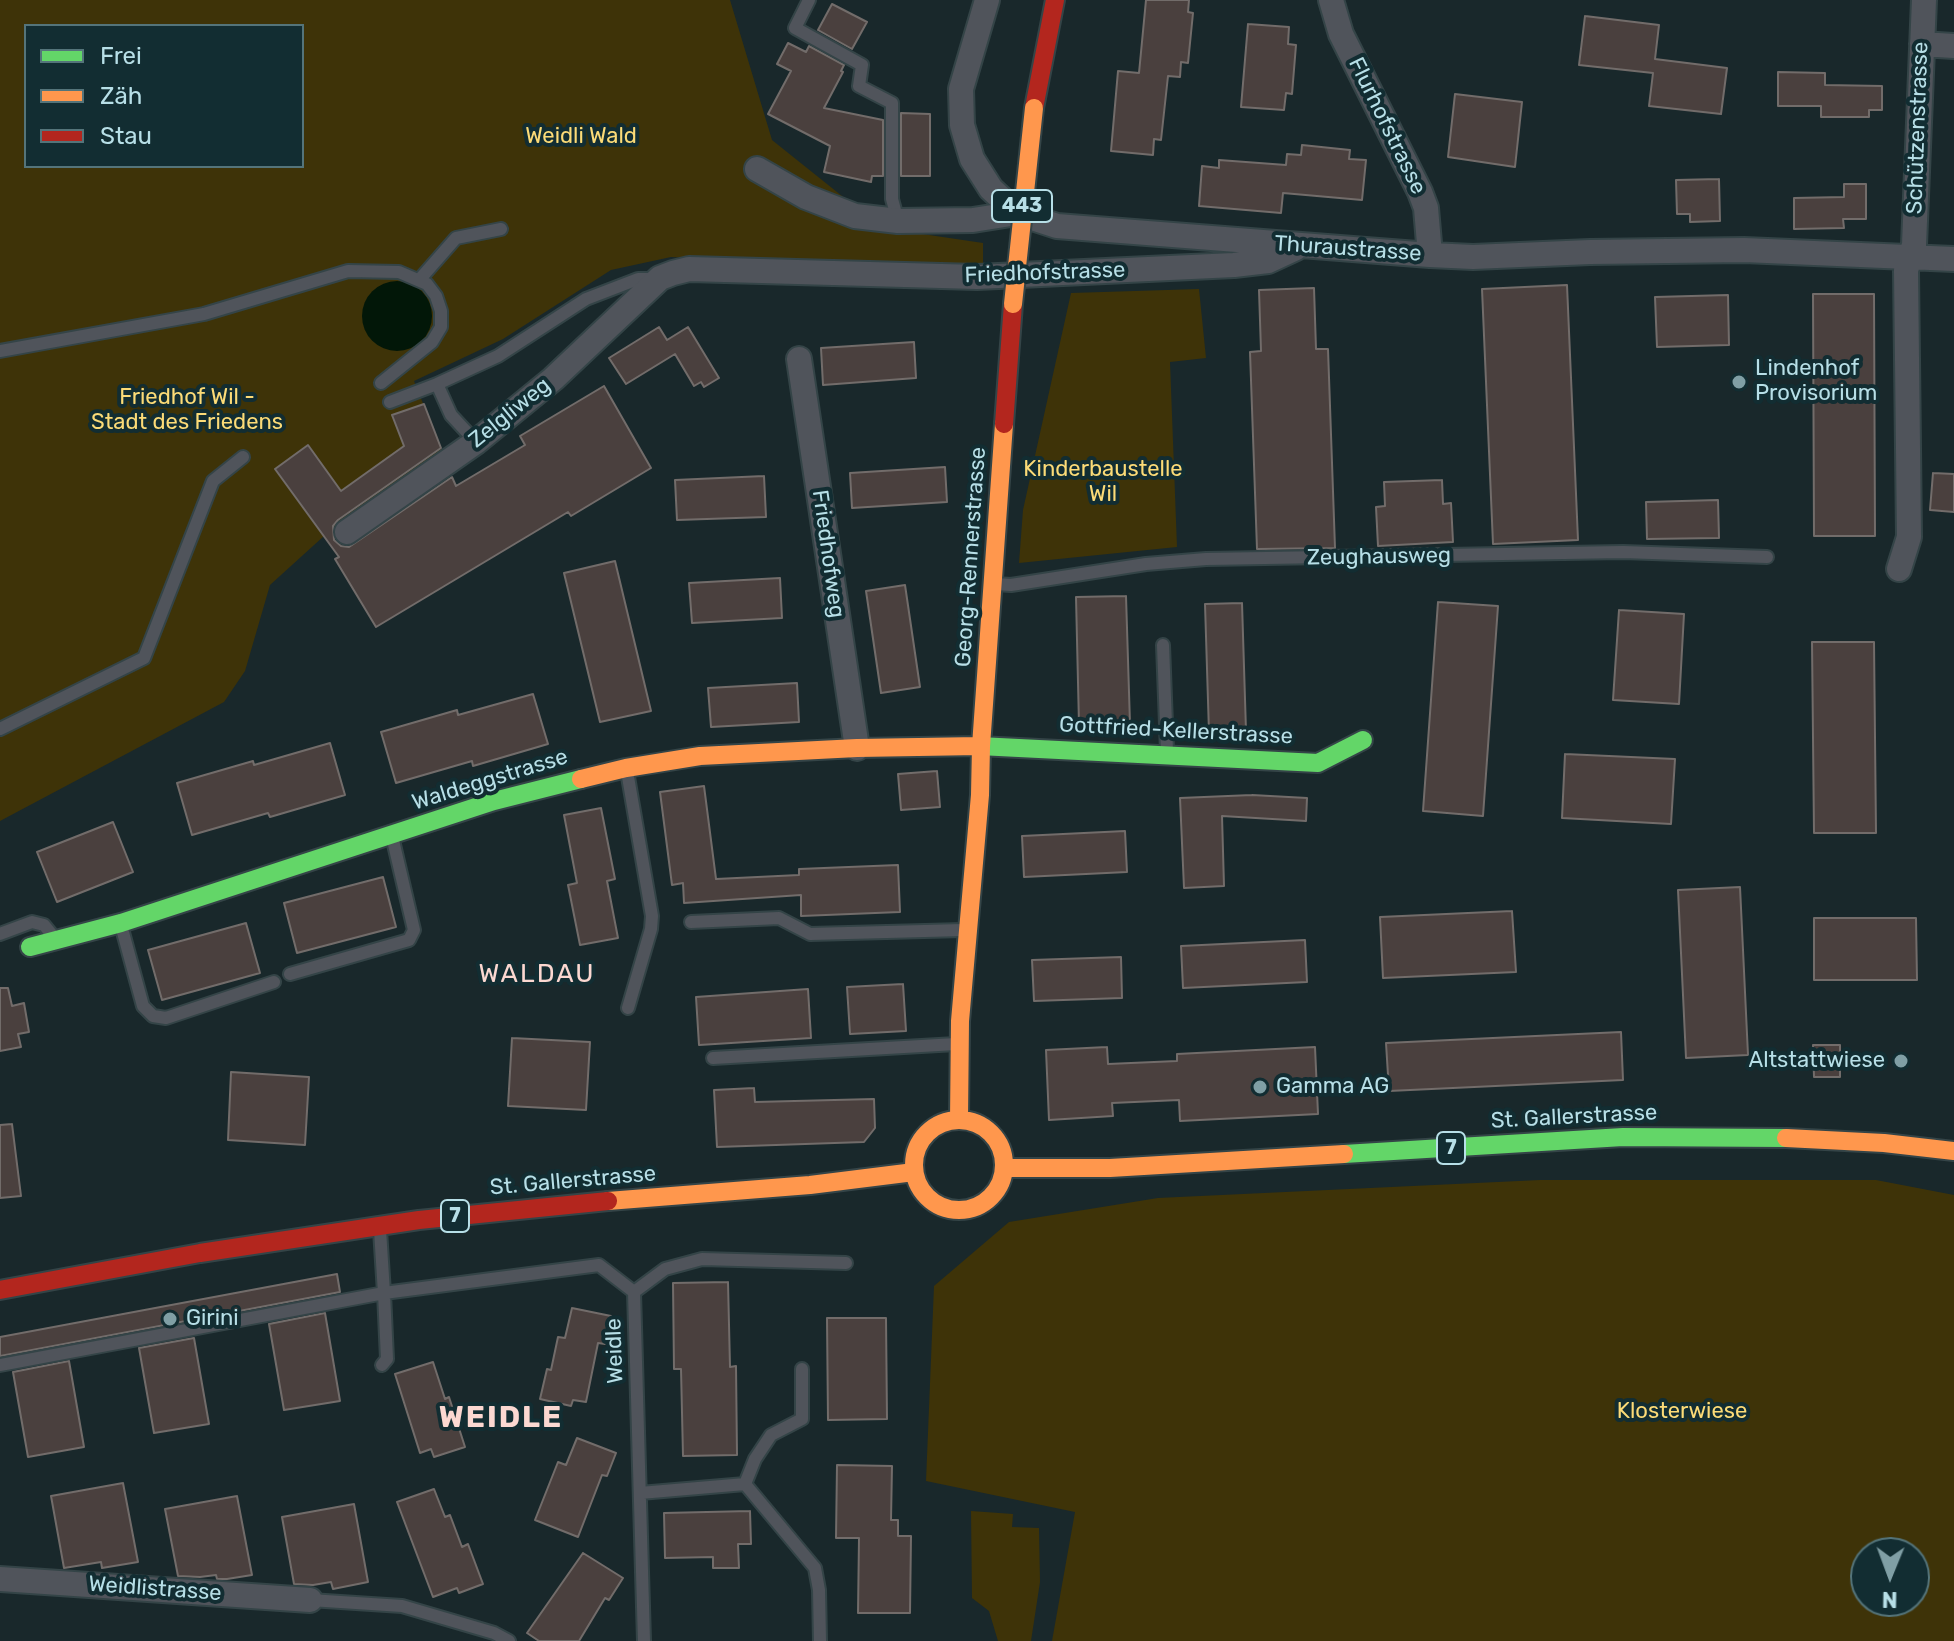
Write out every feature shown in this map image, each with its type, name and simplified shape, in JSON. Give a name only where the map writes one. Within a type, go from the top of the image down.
[{"type":"main road","name":"Georg-Rennerstrasse","points":[[959,1120],[966,930],[980,795],[1013,304],[1034,108],[1055,0]]},
{"type":"main road","name":"Gottfried-Kellerstrasse","points":[[981,746],[1318,763],[1363,740]]},
{"type":"main road","name":"Waldeggstrasse","points":[[30,947],[121,923],[494,801],[626,768],[700,756],[857,748],[981,746]]},
{"type":"main road","points":[[959,1120],[977,1123],[992,1134],[1002,1150],[1004,1168],[1001,1184],[991,1197],[978,1206],[962,1210],[946,1208],[931,1201],[920,1188],[914,1172],[920,1142],[930,1130],[943,1122],[959,1120]]},
{"type":"main road","name":"St. Gallerstrasse","points":[[1004,1168],[1110,1168],[1623,1137],[1754,1137],[1884,1143],[1954,1151]]},
{"type":"main road","name":"St. Gallerstrasse","points":[[0,1290],[200,1253],[379,1225],[539,1207],[810,1185],[914,1172]]},
{"type":"street","points":[[987,0],[961,89],[962,125],[972,159],[991,189],[1017,213]]},
{"type":"street","name":"Flurhofstrasse","points":[[1331,0],[1341,34],[1420,192],[1426,208],[1430,255]]},
{"type":"street","name":"Schützenstrasse","points":[[1910,256],[1914,245],[1924,0]]},
{"type":"street","points":[[1922,44],[1954,46]]},
{"type":"street","name":"Thuraustrasse","points":[[757,169],[806,197],[855,216],[898,221],[973,220],[1017,213],[1057,226],[1473,257],[1744,250],[1954,259]]},
{"type":"street","name":"Friedhofstrasse","points":[[660,278],[689,269],[977,277],[1234,265],[1268,261],[1300,246]]},
{"type":"street","points":[[1899,569],[1909,537],[1906,270],[1910,256]]},
{"type":"street","name":"Zelgliweg","points":[[347,532],[476,442],[553,379],[660,278]]},
{"type":"street","name":"Friedhofweg","points":[[799,359],[857,748]]},
{"type":"street","name":"Weidlistrasse","points":[[0,1579],[310,1600]]},
{"type":"lane","points":[[809,0],[795,28],[862,65],[859,86],[892,103],[892,199],[898,221]]},
{"type":"lane","points":[[420,279],[456,238],[501,229]]},
{"type":"lane","points":[[0,351],[204,314],[348,271],[399,272],[420,279],[436,296],[441,311],[441,327],[432,342],[381,383]]},
{"type":"lane","points":[[390,402],[498,356],[586,299],[638,279],[660,278]]},
{"type":"lane","points":[[437,384],[451,415],[476,442]]},
{"type":"lane","points":[[0,729],[144,658],[213,481],[243,457]]},
{"type":"lane","name":"Zeughausweg","points":[[992,584],[1011,585],[1146,564],[1206,559],[1623,552],[1767,557]]},
{"type":"lane","points":[[1163,645],[1167,755]]},
{"type":"lane","points":[[626,768],[652,916],[628,1008]]},
{"type":"lane","points":[[290,974],[409,940],[414,930],[392,836]]},
{"type":"lane","points":[[691,922],[779,918],[810,934],[966,930]]},
{"type":"lane","points":[[0,934],[32,922],[44,925],[57,940]]},
{"type":"lane","points":[[121,923],[143,1006],[153,1016],[166,1018],[274,982]]},
{"type":"lane","points":[[713,1058],[960,1044]]},
{"type":"lane","points":[[379,1225],[387,1359],[382,1365]]},
{"type":"lane","points":[[634,1292],[665,1269],[702,1259],[846,1263]]},
{"type":"lane","name":"Weidle","points":[[0,1365],[384,1293],[599,1265],[634,1292],[644,1641]]},
{"type":"lane","points":[[745,1484],[755,1459],[771,1435],[802,1419],[802,1369]]},
{"type":"lane","points":[[640,1493],[745,1484]]},
{"type":"lane","points":[[745,1484],[815,1568],[819,1590],[820,1641]]},
{"type":"lane","points":[[310,1600],[402,1606],[494,1633],[509,1641]]},
{"type":"green space","points":[[0,0],[730,0],[772,140],[882,228],[983,243],[983,272],[671,257],[611,270],[503,339],[414,381],[445,458],[324,536],[270,585],[245,671],[224,702],[0,821]]},
{"type":"green space","name":"Kinderbaustelle Wil","points":[[1199,289],[1206,358],[1170,362],[1177,547],[1019,563],[1023,510],[1071,293]]},
{"type":"green space","name":"Klosterwiese","points":[[1540,1180],[1876,1180],[1954,1195],[1954,1641],[1052,1641],[1075,1512],[926,1481],[934,1286],[1009,1222],[1158,1198]]},
{"type":"green space","points":[[971,1511],[1013,1514],[1012,1527],[1039,1528],[1040,1582],[1031,1641],[998,1641],[989,1611],[972,1598]]},
{"type":"shaded area","points":[[397,281],[422,291],[432,316],[422,341],[397,351],[372,341],[362,316],[372,291]]},
{"type":"building","points":[[1146,0],[1189,0],[1188,12],[1193,13],[1188,63],[1181,62],[1180,77],[1168,76],[1161,140],[1154,139],[1153,155],[1111,151],[1118,71],[1139,73]]},
{"type":"building","points":[[832,4],[867,22],[852,49],[818,30]]},
{"type":"building","points":[[1585,16],[1659,25],[1655,59],[1727,68],[1721,114],[1649,106],[1653,73],[1579,65]]},
{"type":"building","points":[[1248,24],[1289,27],[1288,44],[1296,45],[1292,94],[1286,93],[1284,110],[1241,107]]},
{"type":"building","points":[[788,43],[806,52],[809,46],[844,65],[824,108],[883,120],[883,176],[872,176],[871,182],[824,172],[830,146],[768,114],[791,71],[777,64]]},
{"type":"building","points":[[1778,72],[1825,73],[1825,85],[1882,86],[1882,110],[1869,110],[1869,117],[1821,117],[1821,106],[1778,106]]},
{"type":"building","points":[[1455,94],[1522,102],[1515,167],[1448,157]]},
{"type":"building","points":[[901,113],[930,114],[930,176],[901,176]]},
{"type":"building","points":[[1302,145],[1350,150],[1349,159],[1366,160],[1362,200],[1283,193],[1281,213],[1199,206],[1202,166],[1219,168],[1219,160],[1286,165],[1287,154],[1301,155]]},
{"type":"building","points":[[1719,179],[1720,221],[1690,222],[1690,214],[1677,214],[1676,180]]},
{"type":"building","points":[[1844,184],[1866,184],[1866,219],[1843,219],[1844,228],[1794,229],[1794,198],[1844,197]]},
{"type":"building","points":[[1567,285],[1578,540],[1493,544],[1482,289]]},
{"type":"building","points":[[1314,288],[1316,349],[1328,349],[1335,548],[1257,549],[1250,352],[1261,351],[1259,290]]},
{"type":"building","points":[[1813,294],[1874,294],[1875,536],[1814,536]]},
{"type":"building","points":[[1728,295],[1729,345],[1657,347],[1655,297]]},
{"type":"building","points":[[659,327],[667,340],[688,327],[719,378],[704,387],[701,382],[694,386],[675,354],[626,384],[609,358]]},
{"type":"building","points":[[914,342],[916,378],[823,385],[821,348]]},
{"type":"building","points":[[604,386],[651,468],[571,516],[568,512],[376,627],[335,559],[339,557],[275,469],[308,445],[341,491],[404,446],[392,415],[424,404],[441,448],[338,520],[333,526],[334,540],[341,546],[349,547],[452,477],[456,486],[525,445],[520,436]]},
{"type":"building","points":[[945,467],[947,502],[852,508],[850,473]]},
{"type":"building","points":[[1933,473],[1954,474],[1954,512],[1930,510]]},
{"type":"building","points":[[764,476],[766,517],[677,520],[675,480]]},
{"type":"building","points":[[1442,480],[1443,504],[1451,503],[1453,542],[1378,546],[1376,507],[1385,506],[1384,482]]},
{"type":"building","points":[[1718,500],[1719,538],[1647,539],[1646,502]]},
{"type":"building","points":[[615,561],[651,711],[600,722],[564,573]]},
{"type":"building","points":[[780,578],[782,618],[692,623],[689,583]]},
{"type":"building","points":[[905,585],[920,687],[881,693],[866,591]]},
{"type":"building","points":[[1126,596],[1130,724],[1079,725],[1076,597]]},
{"type":"building","points":[[1438,602],[1498,606],[1483,816],[1423,811]]},
{"type":"building","points":[[1242,603],[1246,731],[1209,733],[1205,604]]},
{"type":"building","points":[[1619,610],[1684,614],[1679,704],[1613,700]]},
{"type":"building","points":[[1812,642],[1874,642],[1876,833],[1814,833]]},
{"type":"building","points":[[797,683],[799,722],[711,727],[708,688]]},
{"type":"building","points":[[533,694],[548,744],[473,766],[472,761],[396,783],[381,732],[457,710],[458,715]]},
{"type":"building","points":[[330,743],[345,795],[192,835],[177,783]]},
{"type":"building","points":[[1565,754],[1675,759],[1671,824],[1562,818]]},
{"type":"building","points":[[937,771],[940,807],[901,810],[898,774]]},
{"type":"building","points":[[704,786],[716,879],[799,875],[799,869],[898,865],[900,912],[801,916],[801,895],[684,903],[683,883],[672,885],[660,792]]},
{"type":"building","points":[[1252,795],[1307,798],[1306,821],[1222,816],[1224,886],[1184,888],[1180,798]]},
{"type":"building","points":[[601,808],[615,879],[607,881],[618,938],[580,945],[568,885],[577,883],[564,815]]},
{"type":"building","points":[[113,822],[133,872],[57,902],[37,852]]},
{"type":"building","points":[[1125,831],[1127,872],[1024,877],[1022,836]]},
{"type":"building","points":[[383,877],[396,927],[297,953],[284,903]]},
{"type":"building","points":[[1740,887],[1748,1055],[1686,1058],[1678,890]]},
{"type":"building","points":[[1512,911],[1516,972],[1383,978],[1380,917]]},
{"type":"building","points":[[1814,918],[1916,918],[1917,980],[1814,980]]},
{"type":"building","points":[[246,923],[260,973],[162,1000],[148,950]]},
{"type":"building","points":[[1305,940],[1307,982],[1183,988],[1181,946]]},
{"type":"building","points":[[1121,957],[1122,998],[1034,1001],[1032,960]]},
{"type":"building","points":[[903,984],[906,1031],[850,1034],[847,987]]},
{"type":"building","points":[[0,988],[8,988],[12,1006],[24,1003],[29,1032],[18,1034],[21,1047],[0,1051]]},
{"type":"building","points":[[808,989],[811,1038],[699,1045],[696,997]]},
{"type":"building","points":[[1621,1032],[1623,1080],[1389,1091],[1386,1043]]},
{"type":"building","points":[[512,1038],[590,1042],[586,1110],[508,1106]]},
{"type":"building","points":[[1813,1045],[1840,1045],[1840,1077],[1814,1077]]},
{"type":"building","points":[[1107,1047],[1108,1064],[1177,1061],[1177,1054],[1315,1047],[1318,1114],[1180,1121],[1179,1100],[1112,1103],[1113,1116],[1049,1120],[1046,1050]]},
{"type":"building","points":[[231,1072],[309,1077],[305,1145],[228,1140]]},
{"type":"building","points":[[754,1088],[755,1102],[874,1099],[875,1128],[864,1142],[717,1147],[714,1090]]},
{"type":"building","points":[[12,1124],[21,1196],[0,1198],[0,1125]]},
{"type":"building","points":[[337,1274],[340,1292],[0,1356],[0,1337]]},
{"type":"building","points":[[728,1282],[730,1367],[736,1366],[737,1455],[683,1456],[681,1369],[674,1369],[673,1283]]},
{"type":"building","points":[[572,1308],[611,1316],[605,1344],[598,1343],[586,1402],[573,1400],[571,1406],[540,1399],[547,1369],[551,1370],[558,1337],[565,1338]]},
{"type":"building","points":[[325,1313],[340,1401],[284,1410],[269,1324]]},
{"type":"building","points":[[827,1318],[886,1318],[887,1419],[828,1420]]},
{"type":"building","points":[[194,1338],[209,1424],[154,1433],[139,1348]]},
{"type":"building","points":[[69,1361],[84,1447],[28,1457],[13,1372]]},
{"type":"building","points":[[433,1362],[445,1399],[449,1397],[465,1447],[434,1457],[431,1449],[420,1453],[395,1374]]},
{"type":"building","points":[[577,1438],[616,1453],[607,1476],[602,1475],[578,1537],[535,1520],[558,1462],[566,1465]]},
{"type":"building","points":[[837,1465],[892,1466],[891,1520],[898,1520],[898,1536],[911,1536],[910,1613],[858,1613],[859,1538],[836,1538]]},
{"type":"building","points":[[123,1483],[138,1562],[102,1568],[101,1562],[64,1568],[51,1496]]},
{"type":"building","points":[[434,1489],[445,1517],[450,1515],[462,1547],[468,1544],[483,1584],[459,1593],[457,1588],[433,1597],[397,1502]]},
{"type":"building","points":[[237,1496],[252,1575],[227,1579],[217,1579],[216,1575],[178,1576],[165,1509]]},
{"type":"building","points":[[354,1504],[368,1582],[333,1589],[331,1582],[294,1584],[282,1517]]},
{"type":"building","points":[[750,1511],[751,1544],[738,1544],[739,1568],[713,1568],[713,1557],[665,1558],[664,1513]]},
{"type":"building","points":[[583,1553],[623,1578],[609,1600],[605,1598],[579,1641],[539,1641],[527,1633]]},
{"type":"traffic: fast","points":[[979,746],[1318,763],[1363,740]]},
{"type":"traffic: fast","points":[[30,947],[121,923],[494,801],[581,779]]},
{"type":"traffic: fast","points":[[1344,1154],[1623,1137],[1786,1138]]},
{"type":"traffic: slow","points":[[1013,304],[1034,108]]},
{"type":"traffic: slow","points":[[959,1120],[960,1021],[980,795],[1004,424]]},
{"type":"traffic: slow","points":[[581,779],[700,756],[979,746]]},
{"type":"traffic: slow","points":[[959,1120],[976,1124],[991,1133],[1000,1148],[1004,1165],[1000,1182],[991,1197],[976,1206],[959,1210],[942,1206],[927,1197],[918,1182],[914,1165],[918,1148],[927,1133],[942,1124],[959,1120]]},
{"type":"traffic: slow","points":[[1786,1138],[1884,1143],[1954,1151]]},
{"type":"traffic: slow","points":[[1004,1168],[1110,1168],[1344,1154]]},
{"type":"traffic: slow","points":[[608,1201],[810,1185],[914,1172]]},
{"type":"traffic: jam","points":[[1034,108],[1055,0]]},
{"type":"traffic: jam","points":[[1004,424],[1013,304]]},
{"type":"traffic: jam","points":[[0,1290],[200,1253],[419,1220],[608,1201]]},
{"type":"place","name":"Lindenhof Provisorium","points":[[1739,382]]},
{"type":"place","name":"Altstattwiese","points":[[1901,1061]]},
{"type":"place","name":"Gamma AG","points":[[1260,1087]]},
{"type":"place","name":"Girini","points":[[170,1319]]},
{"type":"district","name":"WALDAU","points":[[537,974]]},
{"type":"district","name":"WEIDLE","points":[[501,1418]]},
{"type":"park label","name":"Weidli Wald","points":[[581,137]]},
{"type":"park label","name":"Friedhof Wil - Stadt des Friedens","points":[[187,410]]}]
